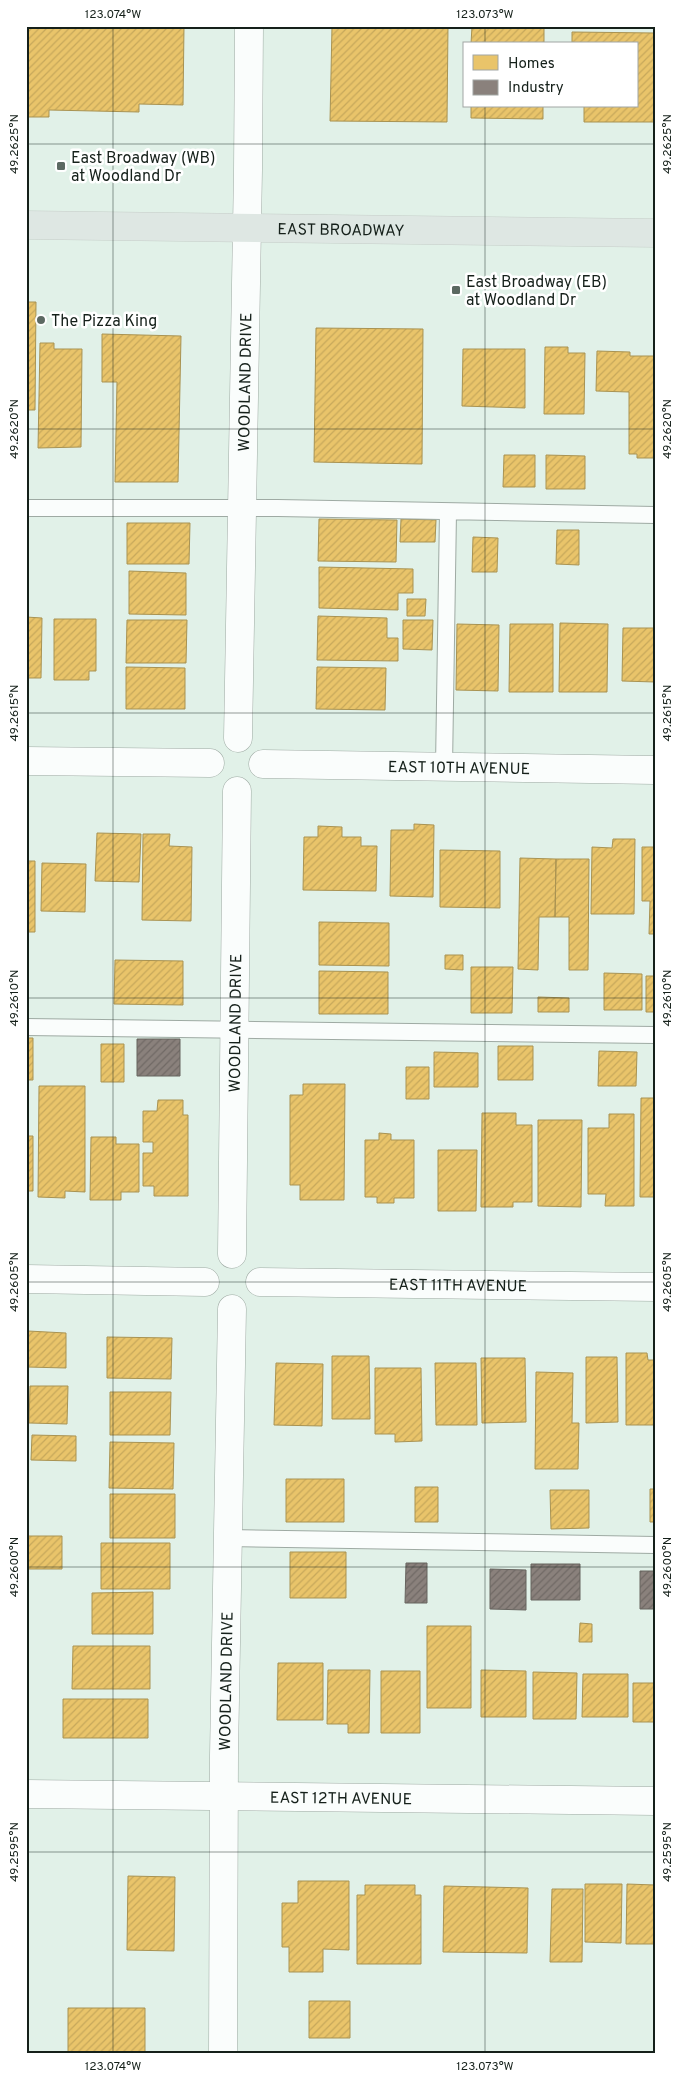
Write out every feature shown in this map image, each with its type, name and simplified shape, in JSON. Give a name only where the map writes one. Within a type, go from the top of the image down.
[{"type":"main road","name":"EAST BROADWAY","points":[[26,225],[655,233]]},
{"type":"street","name":"WOODLAND DRIVE","points":[[238,738],[249,26]]},
{"type":"street","points":[[238,738],[247,740],[255,746],[263,764],[261,774],[255,782],[247,788],[237,791],[227,789],[218,783],[212,774],[210,763],[213,753],[219,744],[228,739],[238,738]]},
{"type":"street","points":[[26,761],[210,763]]},
{"type":"street","name":"EAST 10TH AVENUE","points":[[263,764],[655,770]]},
{"type":"street","name":"WOODLAND DRIVE","points":[[232,1254],[237,791]]},
{"type":"street","points":[[232,1254],[243,1256],[252,1262],[258,1272],[260,1282],[252,1301],[232,1309],[213,1301],[207,1292],[204,1282],[207,1271],[213,1262],[222,1256],[232,1254]]},
{"type":"street","points":[[26,1279],[204,1282]]},
{"type":"street","name":"EAST 11TH AVENUE","points":[[260,1282],[655,1287]]},
{"type":"street","name":"WOODLAND DRIVE","points":[[223,2053],[224,1796],[232,1309]]},
{"type":"street","name":"EAST 12TH AVENUE","points":[[26,1794],[655,1801]]},
{"type":"lane","points":[[26,508],[242,508],[655,515]]},
{"type":"lane","points":[[444,767],[448,512]]},
{"type":"lane","points":[[26,1027],[655,1035]]},
{"type":"lane","points":[[228,1538],[655,1544]]},
{"type":"building: Homes","points":[[26,26],[184,26],[183,105],[139,104],[139,112],[49,110],[49,117],[26,117]]},
{"type":"building: Homes","points":[[332,26],[448,26],[447,122],[330,121]]},
{"type":"building: Homes","points":[[472,26],[544,26],[544,42],[471,42]]},
{"type":"building: Homes","points":[[572,32],[655,33],[655,122],[584,122],[584,108],[638,108],[638,42],[572,42]]},
{"type":"building: Homes","points":[[471,108],[543,108],[543,119],[471,118]]},
{"type":"building: Homes","points":[[26,302],[36,302],[35,410],[26,410]]},
{"type":"building: Homes","points":[[316,328],[423,329],[422,464],[314,462]]},
{"type":"building: Homes","points":[[102,334],[181,336],[178,482],[115,482],[117,382],[102,382]]},
{"type":"building: Homes","points":[[40,343],[54,343],[54,349],[82,349],[81,447],[38,448]]},
{"type":"building: Homes","points":[[545,347],[568,347],[568,353],[585,353],[584,414],[544,414]]},
{"type":"building: Homes","points":[[463,349],[525,349],[525,408],[462,406]]},
{"type":"building: Homes","points":[[597,351],[630,352],[630,356],[655,356],[655,458],[637,458],[637,454],[629,454],[629,392],[596,391]]},
{"type":"building: Homes","points":[[504,455],[535,455],[535,487],[503,487]]},
{"type":"building: Homes","points":[[546,455],[585,456],[585,489],[546,489]]},
{"type":"building: Homes","points":[[319,519],[397,520],[396,562],[318,561]]},
{"type":"building: Homes","points":[[401,519],[436,520],[435,542],[400,542]]},
{"type":"building: Homes","points":[[127,523],[190,523],[189,564],[127,564]]},
{"type":"building: Homes","points":[[557,530],[579,530],[579,565],[556,564]]},
{"type":"building: Homes","points":[[473,537],[498,538],[497,572],[472,572]]},
{"type":"building: Homes","points":[[319,567],[413,569],[413,593],[398,593],[398,610],[319,608]]},
{"type":"building: Homes","points":[[129,571],[186,573],[186,615],[129,614]]},
{"type":"building: Homes","points":[[407,599],[426,599],[425,616],[407,616]]},
{"type":"building: Homes","points":[[318,616],[387,618],[387,638],[398,638],[398,661],[317,660]]},
{"type":"building: Homes","points":[[26,617],[42,618],[41,678],[26,678]]},
{"type":"building: Homes","points":[[54,619],[96,619],[96,671],[89,671],[89,680],[54,680]]},
{"type":"building: Homes","points":[[127,620],[187,620],[186,663],[126,663]]},
{"type":"building: Homes","points":[[403,620],[433,620],[432,650],[403,649]]},
{"type":"building: Homes","points":[[560,623],[608,624],[607,692],[559,692]]},
{"type":"building: Homes","points":[[457,624],[499,625],[498,691],[456,690]]},
{"type":"building: Homes","points":[[510,624],[553,624],[553,692],[509,692]]},
{"type":"building: Homes","points":[[623,628],[655,628],[655,682],[622,681]]},
{"type":"building: Homes","points":[[126,667],[185,668],[185,709],[126,709]]},
{"type":"building: Homes","points":[[317,667],[386,668],[385,710],[316,709]]},
{"type":"building: Homes","points":[[414,824],[434,825],[433,897],[390,896],[391,830],[414,830]]},
{"type":"building: Homes","points":[[318,826],[342,827],[342,837],[361,837],[361,846],[377,846],[376,891],[303,890],[304,837],[318,837]]},
{"type":"building: Homes","points":[[97,833],[141,834],[139,882],[95,881]]},
{"type":"building: Homes","points":[[143,834],[170,834],[169,846],[192,847],[191,921],[142,920]]},
{"type":"building: Homes","points":[[613,839],[635,839],[634,914],[591,914],[592,847],[612,848]]},
{"type":"building: Homes","points":[[642,847],[655,847],[655,934],[649,934],[650,901],[642,901]]},
{"type":"building: Homes","points":[[440,850],[500,851],[500,908],[440,907]]},
{"type":"building: Homes","points":[[520,858],[556,859],[555,917],[539,917],[538,970],[518,969]]},
{"type":"building: Homes","points":[[556,859],[589,859],[588,970],[569,970],[569,917],[555,917]]},
{"type":"building: Homes","points":[[26,861],[35,861],[35,932],[26,932]]},
{"type":"building: Homes","points":[[42,863],[86,864],[85,912],[41,911]]},
{"type":"building: Homes","points":[[319,922],[389,923],[389,966],[319,965]]},
{"type":"building: Homes","points":[[445,955],[463,955],[463,970],[445,969]]},
{"type":"building: Homes","points":[[115,960],[183,961],[183,1005],[114,1004]]},
{"type":"building: Homes","points":[[471,967],[513,967],[512,1013],[471,1013]]},
{"type":"building: Homes","points":[[319,971],[388,972],[388,1014],[319,1014]]},
{"type":"building: Homes","points":[[604,973],[642,974],[642,1010],[604,1010]]},
{"type":"building: Homes","points":[[646,976],[655,976],[655,1012],[646,1012]]},
{"type":"building: Homes","points":[[538,997],[569,998],[569,1012],[538,1012]]},
{"type":"building: Homes","points":[[26,1038],[33,1038],[33,1080],[26,1080]]},
{"type":"building: Homes","points":[[101,1044],[124,1044],[124,1082],[101,1082]]},
{"type":"building: Homes","points":[[498,1046],[533,1046],[533,1080],[498,1080]]},
{"type":"building: Homes","points":[[599,1051],[637,1052],[636,1086],[598,1086]]},
{"type":"building: Homes","points":[[434,1052],[478,1053],[478,1087],[434,1087]]},
{"type":"building: Homes","points":[[406,1067],[429,1067],[429,1099],[406,1099]]},
{"type":"building: Homes","points":[[303,1084],[345,1084],[344,1200],[300,1200],[300,1185],[290,1185],[290,1095],[303,1095]]},
{"type":"building: Homes","points":[[39,1086],[85,1086],[85,1192],[65,1191],[65,1198],[38,1197]]},
{"type":"building: Homes","points":[[641,1098],[655,1098],[655,1197],[640,1197]]},
{"type":"building: Homes","points":[[158,1100],[183,1100],[183,1115],[188,1115],[188,1196],[154,1196],[154,1186],[143,1186],[143,1153],[153,1153],[153,1142],[143,1142],[143,1111],[157,1111]]},
{"type":"building: Homes","points":[[482,1113],[516,1113],[516,1125],[532,1125],[532,1202],[513,1202],[513,1207],[481,1207]]},
{"type":"building: Homes","points":[[609,1114],[634,1114],[634,1206],[605,1206],[606,1194],[588,1194],[588,1128],[609,1128]]},
{"type":"building: Homes","points":[[538,1120],[582,1120],[581,1207],[538,1206]]},
{"type":"building: Homes","points":[[379,1133],[391,1134],[391,1140],[414,1140],[414,1198],[394,1198],[394,1203],[377,1203],[377,1197],[365,1197],[365,1140],[379,1140]]},
{"type":"building: Homes","points":[[26,1136],[33,1136],[33,1191],[26,1191]]},
{"type":"building: Homes","points":[[91,1137],[116,1137],[116,1144],[139,1144],[139,1192],[121,1192],[121,1200],[90,1200]]},
{"type":"building: Homes","points":[[438,1150],[477,1150],[476,1211],[438,1211]]},
{"type":"building: Homes","points":[[28,1331],[66,1333],[66,1368],[27,1367]]},
{"type":"building: Homes","points":[[107,1337],[172,1338],[171,1379],[107,1378]]},
{"type":"building: Homes","points":[[626,1353],[647,1353],[648,1360],[655,1360],[655,1425],[626,1425]]},
{"type":"building: Homes","points":[[332,1356],[369,1356],[370,1419],[332,1419]]},
{"type":"building: Homes","points":[[586,1357],[617,1357],[618,1422],[586,1423]]},
{"type":"building: Homes","points":[[481,1358],[525,1358],[526,1422],[482,1423]]},
{"type":"building: Homes","points":[[276,1363],[323,1364],[322,1426],[274,1425]]},
{"type":"building: Homes","points":[[435,1363],[476,1363],[477,1425],[436,1425]]},
{"type":"building: Homes","points":[[375,1368],[421,1368],[422,1441],[395,1442],[395,1434],[375,1434]]},
{"type":"building: Homes","points":[[536,1372],[573,1373],[572,1423],[579,1423],[578,1469],[535,1469]]},
{"type":"building: Homes","points":[[30,1386],[68,1386],[67,1424],[29,1423]]},
{"type":"building: Homes","points":[[110,1392],[171,1392],[170,1435],[110,1435]]},
{"type":"building: Homes","points":[[32,1435],[76,1436],[76,1461],[31,1460]]},
{"type":"building: Homes","points":[[110,1442],[174,1443],[173,1489],[109,1488]]},
{"type":"building: Homes","points":[[286,1479],[344,1479],[344,1522],[286,1522]]},
{"type":"building: Homes","points":[[415,1487],[438,1487],[438,1522],[415,1522]]},
{"type":"building: Homes","points":[[650,1489],[655,1489],[655,1522],[650,1522]]},
{"type":"building: Homes","points":[[550,1490],[589,1490],[589,1528],[551,1529]]},
{"type":"building: Homes","points":[[110,1494],[175,1494],[175,1538],[110,1538]]},
{"type":"building: Homes","points":[[28,1536],[62,1536],[62,1569],[28,1569]]},
{"type":"building: Homes","points":[[101,1543],[170,1543],[170,1589],[101,1589]]},
{"type":"building: Homes","points":[[290,1552],[346,1552],[346,1598],[290,1598]]},
{"type":"building: Homes","points":[[153,1592],[153,1634],[92,1634],[92,1593]]},
{"type":"building: Homes","points":[[580,1623],[592,1624],[592,1642],[579,1642]]},
{"type":"building: Homes","points":[[427,1626],[471,1626],[471,1708],[427,1708]]},
{"type":"building: Homes","points":[[73,1646],[150,1646],[150,1689],[72,1689]]},
{"type":"building: Homes","points":[[278,1663],[323,1663],[323,1720],[277,1720]]},
{"type":"building: Homes","points":[[328,1670],[370,1670],[369,1733],[348,1733],[348,1724],[327,1724]]},
{"type":"building: Homes","points":[[481,1670],[526,1671],[526,1717],[481,1717]]},
{"type":"building: Homes","points":[[381,1671],[420,1671],[420,1733],[381,1733]]},
{"type":"building: Homes","points":[[533,1672],[577,1673],[576,1719],[533,1719]]},
{"type":"building: Homes","points":[[583,1674],[628,1674],[628,1717],[582,1717]]},
{"type":"building: Homes","points":[[633,1683],[655,1683],[655,1722],[633,1722]]},
{"type":"building: Homes","points":[[63,1699],[148,1699],[148,1738],[63,1738]]},
{"type":"building: Homes","points":[[128,1876],[175,1877],[174,1951],[127,1950]]},
{"type":"building: Homes","points":[[298,1881],[349,1881],[349,1950],[323,1949],[323,1972],[289,1972],[289,1947],[282,1947],[282,1903],[298,1903]]},
{"type":"building: Homes","points":[[585,1884],[622,1884],[621,1943],[585,1942]]},
{"type":"building: Homes","points":[[627,1884],[655,1885],[655,1944],[626,1944]]},
{"type":"building: Homes","points":[[365,1885],[415,1885],[415,1895],[421,1895],[421,1964],[357,1964],[357,1895],[365,1895]]},
{"type":"building: Homes","points":[[444,1886],[528,1888],[527,1953],[443,1952]]},
{"type":"building: Homes","points":[[552,1889],[583,1889],[582,1962],[550,1962]]},
{"type":"building: Homes","points":[[309,2001],[350,2001],[350,2038],[309,2038]]},
{"type":"building: Homes","points":[[68,2008],[145,2008],[145,2052],[68,2052]]},
{"type":"building: Industry","points":[[137,1039],[180,1039],[180,1076],[137,1076]]},
{"type":"building: Industry","points":[[406,1563],[427,1563],[427,1603],[405,1603]]},
{"type":"building: Industry","points":[[531,1564],[580,1564],[580,1600],[531,1600]]},
{"type":"building: Industry","points":[[490,1569],[526,1570],[526,1610],[490,1609]]},
{"type":"building: Industry","points":[[640,1571],[655,1571],[655,1609],[640,1609]]},
{"type":"place","name":"East Broadway (WB) at Woodland Dr","points":[[61,166]]},
{"type":"place","name":"East Broadway (EB) at Woodland Dr","points":[[456,290]]},
{"type":"place","name":"The Pizza King","points":[[41,320]]}]
